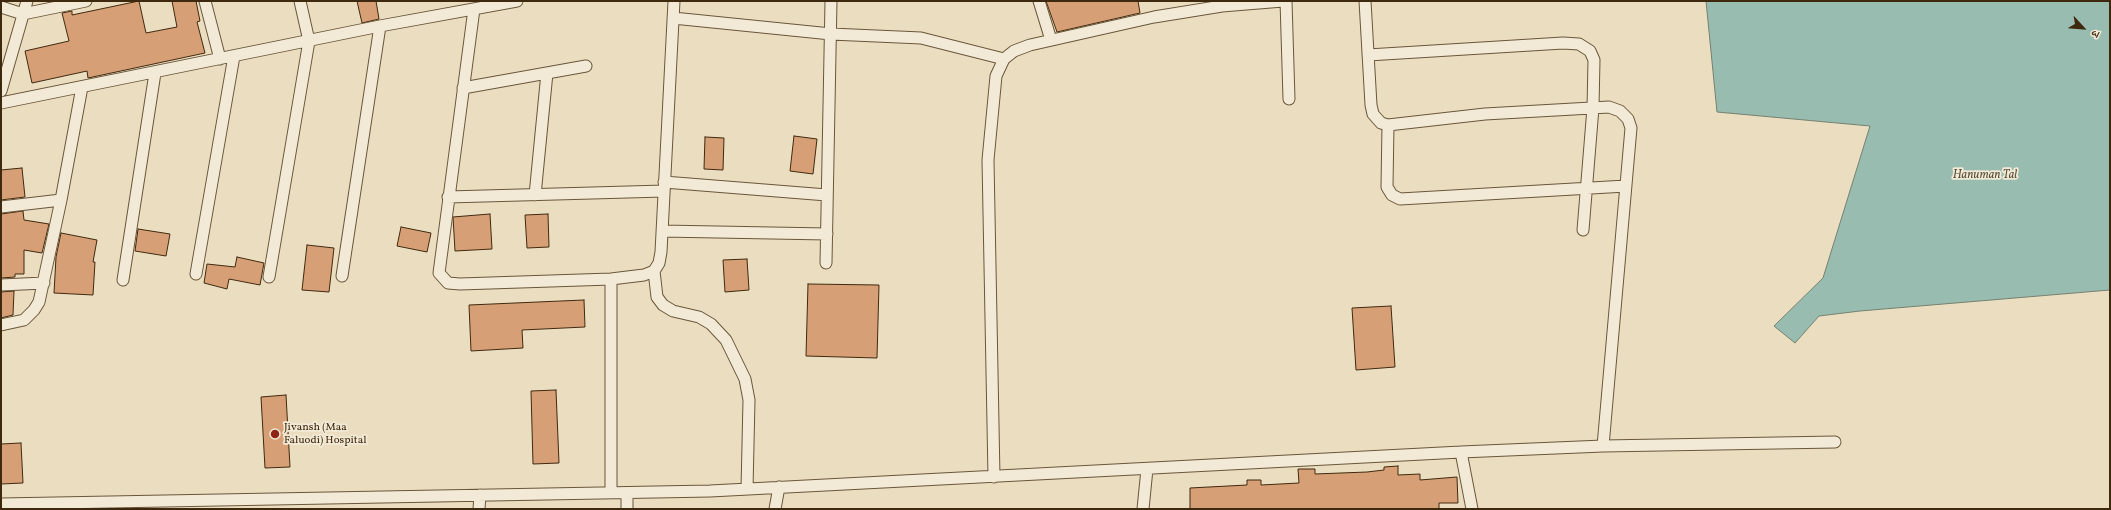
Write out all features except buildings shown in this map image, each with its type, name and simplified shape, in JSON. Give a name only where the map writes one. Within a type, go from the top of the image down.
[{"type":"street","points":[[1,91],[27,1]]},
{"type":"street","points":[[1,7],[23,14],[86,1]]},
{"type":"street","points":[[205,1],[220,59]]},
{"type":"street","points":[[269,277],[309,40],[300,1]]},
{"type":"street","points":[[1,103],[309,40],[474,9],[488,4],[517,1]]},
{"type":"street","points":[[674,1],[661,252],[654,271],[657,297],[663,305],[673,311],[699,317],[711,324],[726,340],[745,379],[749,400],[747,489]]},
{"type":"street","points":[[826,264],[831,1]]},
{"type":"street","points":[[1039,1],[1051,40]]},
{"type":"street","points":[[994,477],[988,160],[996,76],[1004,59],[1014,51],[1051,40],[1154,17],[1222,6],[1283,1]]},
{"type":"street","points":[[1286,1],[1289,99]]},
{"type":"street","points":[[1365,1],[1371,105],[1373,114],[1381,123],[1388,125],[1485,114],[1610,107],[1620,111],[1628,119],[1631,128],[1603,446]]},
{"type":"street","points":[[474,9],[448,197],[440,273],[448,283],[611,279],[644,275],[654,271]]},
{"type":"street","points":[[673,18],[831,34],[921,38],[1004,59]]},
{"type":"street","points":[[342,276],[380,26]]},
{"type":"street","points":[[1368,55],[1563,43],[1579,44],[1590,51],[1594,60],[1593,108],[1588,188],[1583,230]]},
{"type":"street","points":[[196,274],[234,56]]},
{"type":"street","points":[[463,88],[586,66]]},
{"type":"street","points":[[123,280],[155,72]]},
{"type":"street","points":[[535,195],[547,73]]},
{"type":"street","points":[[1,325],[24,320],[39,302],[61,200],[82,87]]},
{"type":"street","points":[[1388,125],[1387,187],[1392,195],[1400,199],[1626,186]]},
{"type":"street","points":[[448,197],[535,195],[664,186],[827,195]]},
{"type":"street","points":[[1,207],[61,200]]},
{"type":"street","points":[[662,231],[826,234]]},
{"type":"street","points":[[611,279],[611,493]]},
{"type":"street","points":[[1,285],[44,283]]},
{"type":"street","points":[[1,504],[480,496],[747,489],[1461,452],[1603,446],[1835,442]]},
{"type":"street","points":[[1461,452],[1472,509]]},
{"type":"street","points":[[1143,509],[1148,469]]},
{"type":"street","points":[[776,509],[779,487]]},
{"type":"street","points":[[627,493],[627,509]]},
{"type":"street","points":[[479,509],[480,496]]},
{"type":"water","name":"Hanuman Tal","points":[[1706,1],[2110,1],[2110,290],[1860,311],[1819,316],[1795,343],[1774,326],[1823,278],[1870,126],[1717,112]]},
{"type":"place","name":"Jivansh (Maa Faluodi) Hospital","points":[[275,434]]}]
